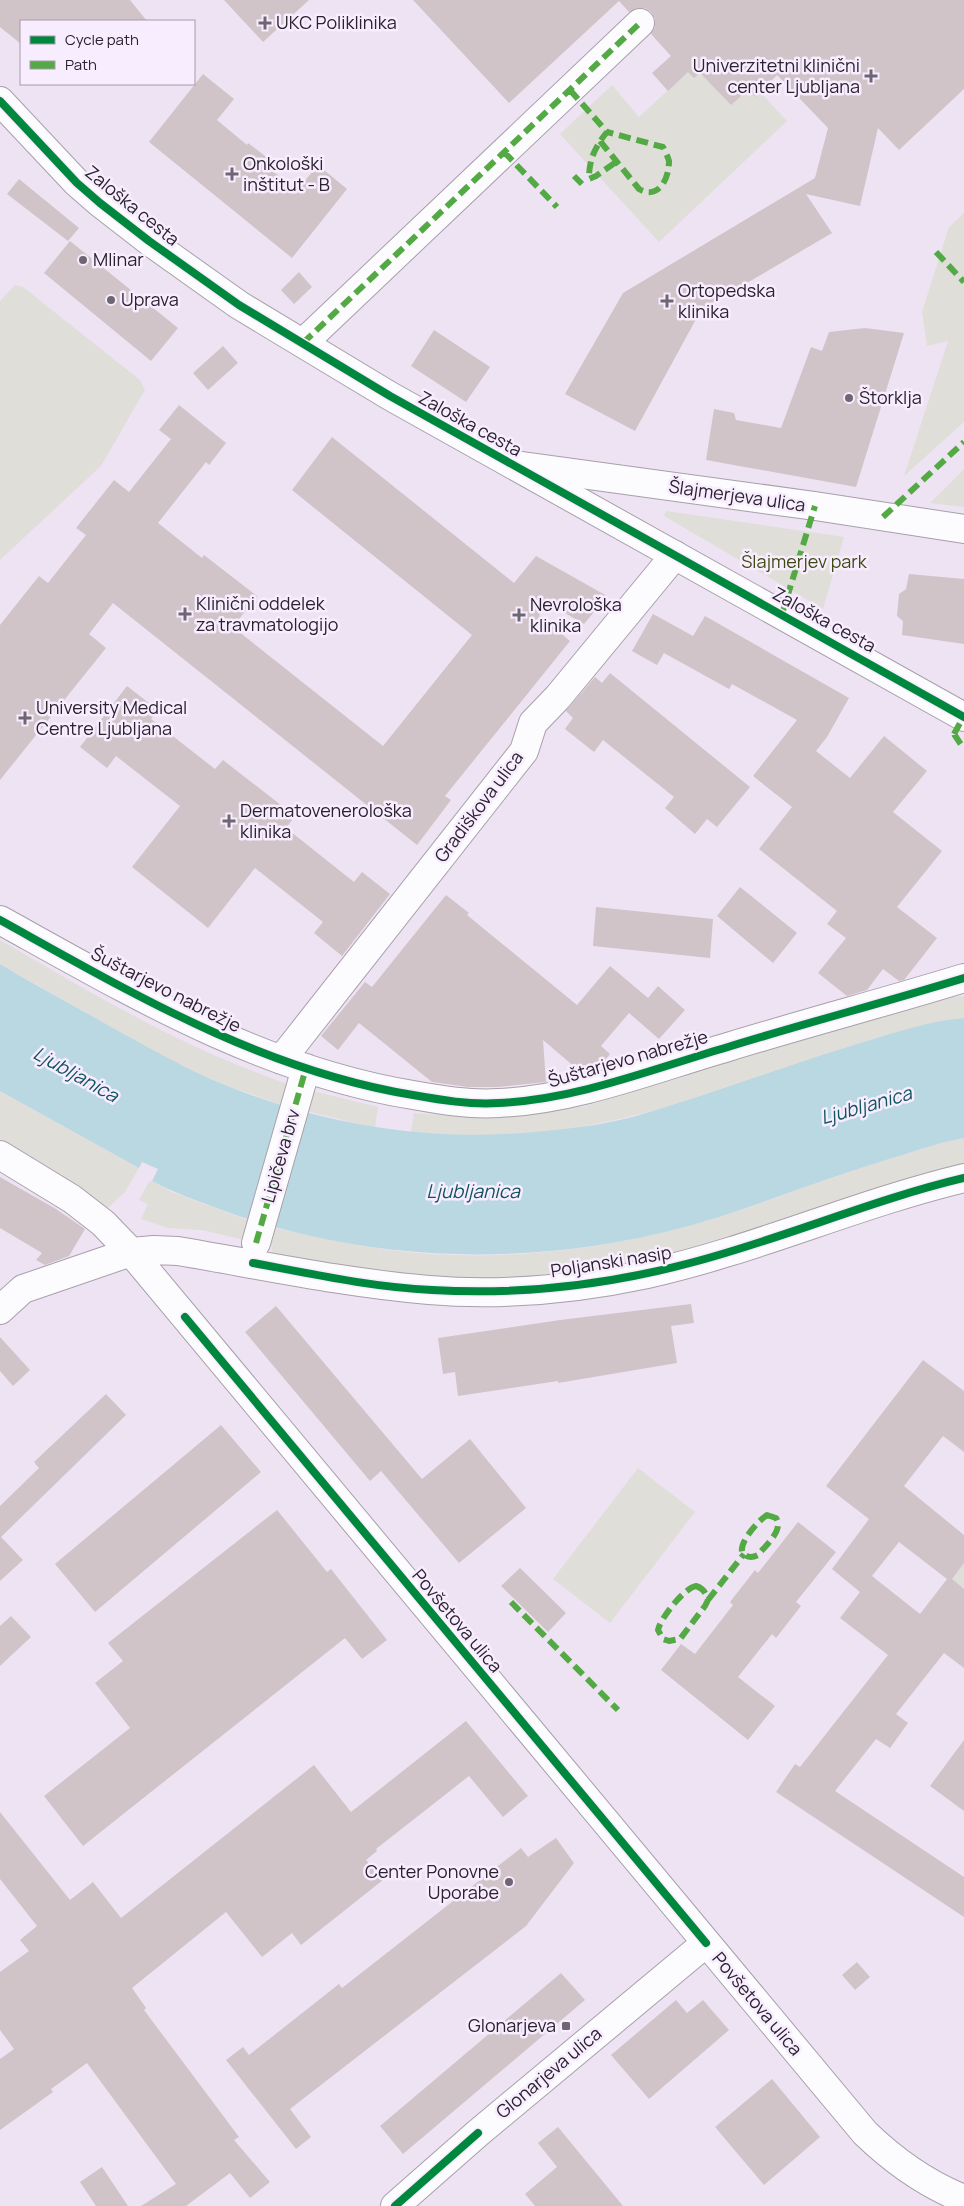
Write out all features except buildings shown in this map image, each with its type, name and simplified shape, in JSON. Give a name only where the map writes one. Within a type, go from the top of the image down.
[{"type":"street","points":[[303,343],[640,23]]},
{"type":"street","name":"Zaloška cesta","points":[[0,101],[76,183],[127,226],[221,293],[390,396],[964,717]]},
{"type":"street","name":"Šlajmerjeva ulica","points":[[511,464],[964,529]]},
{"type":"street","name":"Gradiškova ulica","points":[[295,1072],[524,751],[533,724],[564,690],[675,555]]},
{"type":"street","name":"Šuštarjevo nabrežje","points":[[0,920],[180,1018],[295,1072],[372,1089],[468,1103],[498,1103],[562,1096],[619,1081],[835,1014],[964,978]]},
{"type":"street","name":"Lipičeva brv","points":[[256,1243],[295,1072]]},
{"type":"street","points":[[0,1156],[72,1199],[104,1223],[131,1252]]},
{"type":"street","name":"Poljanski nasip","points":[[0,1310],[23,1289],[131,1252],[154,1250],[178,1251],[360,1283],[432,1290],[496,1291],[550,1288],[645,1274],[690,1264],[904,1195],[964,1178]]},
{"type":"street","name":"Povšetova ulica","points":[[131,1252],[865,2133],[889,2156],[907,2169],[944,2191],[964,2199]]},
{"type":"street","name":"Glonarjeva ulica","points":[[395,2206],[493,2120],[706,1943]]},
{"type":"green space","points":[[688,72],[700,73],[731,105],[748,90],[754,97],[760,92],[787,121],[659,242],[560,134],[612,85],[639,117]]},
{"type":"green space","points":[[964,213],[964,422],[904,476],[948,341],[927,346],[922,312],[949,227]]},
{"type":"green space","points":[[15,285],[23,287],[140,380],[145,390],[101,466],[0,560],[0,301]]},
{"type":"green space","points":[[964,469],[964,507],[930,503]]},
{"type":"green space","name":"Šlajmerjev park","points":[[666,511],[844,537],[823,609],[664,516]]},
{"type":"green space","points":[[0,940],[107,1002],[173,1036],[234,1063],[296,1087],[288,1107],[225,1085],[165,1058],[0,964]]},
{"type":"green space","points":[[964,996],[964,1018],[933,1023],[883,1036],[710,1094],[637,1115],[562,1130],[487,1137],[411,1132],[414,1113],[466,1117],[517,1116],[586,1106],[828,1030],[942,998]]},
{"type":"green space","points":[[304,1089],[378,1107],[375,1128],[299,1109]]},
{"type":"green space","points":[[0,1091],[139,1168],[125,1192],[108,1208],[64,1177],[0,1139]]},
{"type":"green space","points":[[964,1138],[964,1164],[748,1233],[639,1261],[583,1271],[499,1279],[417,1277],[271,1255],[272,1247],[261,1244],[267,1226],[358,1245],[427,1254],[518,1254],[620,1242],[687,1227],[876,1163]]},
{"type":"green space","points":[[152,1181],[172,1192],[256,1223],[252,1242],[202,1230],[168,1228],[141,1219],[148,1204],[139,1200],[149,1182]]},
{"type":"green space","points":[[638,1468],[695,1512],[610,1623],[553,1579]]},
{"type":"green space","points":[[964,1563],[964,1589],[950,1581]]},
{"type":"water","name":"Ljubljanica","points":[[0,964],[159,1053],[225,1085],[303,1111],[342,1121],[423,1133],[463,1135],[504,1134],[568,1129],[614,1121],[636,1116],[898,1031],[964,1018],[964,1138],[876,1163],[719,1217],[658,1234],[596,1246],[533,1252],[470,1254],[407,1251],[344,1243],[282,1229],[186,1197],[152,1181],[158,1169],[142,1162],[139,1168],[0,1091]]},
{"type":"marked path","points":[[303,343],[640,23]]},
{"type":"marked path","points":[[570,90],[607,132],[594,154],[590,165],[589,179],[616,162]]},
{"type":"marked path","points":[[600,141],[639,189],[652,192],[657,190],[665,181],[669,161],[663,147],[607,132]]},
{"type":"marked path","points":[[504,152],[557,207]]},
{"type":"marked path","points":[[574,176],[582,184]]},
{"type":"marked path","points":[[936,252],[964,282]]},
{"type":"marked path","points":[[883,517],[964,442]]},
{"type":"marked path","points":[[782,614],[815,506]]},
{"type":"marked path","points":[[954,734],[964,716]]},
{"type":"marked path","points":[[954,734],[964,749]]},
{"type":"marked path","points":[[256,1243],[306,1068]]},
{"type":"marked path","points":[[767,1515],[776,1518],[778,1523],[776,1532],[758,1555],[752,1557],[744,1554],[742,1552],[744,1542],[755,1526],[767,1515]]},
{"type":"marked path","points":[[708,1600],[744,1554]]},
{"type":"marked path","points":[[696,1586],[702,1589],[706,1595],[708,1600],[705,1606],[680,1639],[669,1641],[663,1639],[658,1630],[663,1619],[679,1598],[696,1586]]},
{"type":"marked path","points":[[511,1602],[618,1710]]},
{"type":"cycle path","points":[[0,101],[77,183],[100,203],[149,241],[239,305],[390,396],[964,717]]},
{"type":"cycle path","points":[[0,920],[149,1001],[199,1026],[250,1048],[303,1067],[357,1083],[413,1095],[466,1103],[499,1103],[558,1096],[615,1082],[757,1038],[964,978]]},
{"type":"cycle path","points":[[253,1263],[342,1280],[432,1290],[497,1291],[562,1287],[595,1283],[690,1263],[759,1243],[895,1197],[964,1178]]},
{"type":"cycle path","points":[[185,1317],[706,1943]]},
{"type":"cycle path","points":[[395,2206],[478,2133]]},
{"type":"place","name":"UKC Poliklinika","points":[[265,23]]},
{"type":"place","name":"Univerzitetni klinični center Ljubljana","points":[[871,76]]},
{"type":"place","name":"Onkološki inštitut - B","points":[[232,174]]},
{"type":"place","name":"Mlinar","points":[[83,260]]},
{"type":"place","name":"Uprava","points":[[111,300]]},
{"type":"place","name":"Ortopedska klinika","points":[[667,301]]},
{"type":"place","name":"Štorklja","points":[[849,398]]},
{"type":"place","name":"Klinični oddelek za travmatologijo","points":[[185,614]]},
{"type":"place","name":"Nevrološka klinika","points":[[519,615]]},
{"type":"place","name":"University Medical Centre Ljubljana","points":[[25,718]]},
{"type":"place","name":"Dermatovenerološka klinika","points":[[229,821]]},
{"type":"place","name":"Center Ponovne Uporabe","points":[[509,1882]]},
{"type":"place","name":"Glonarjeva","points":[[566,2026]]}]
